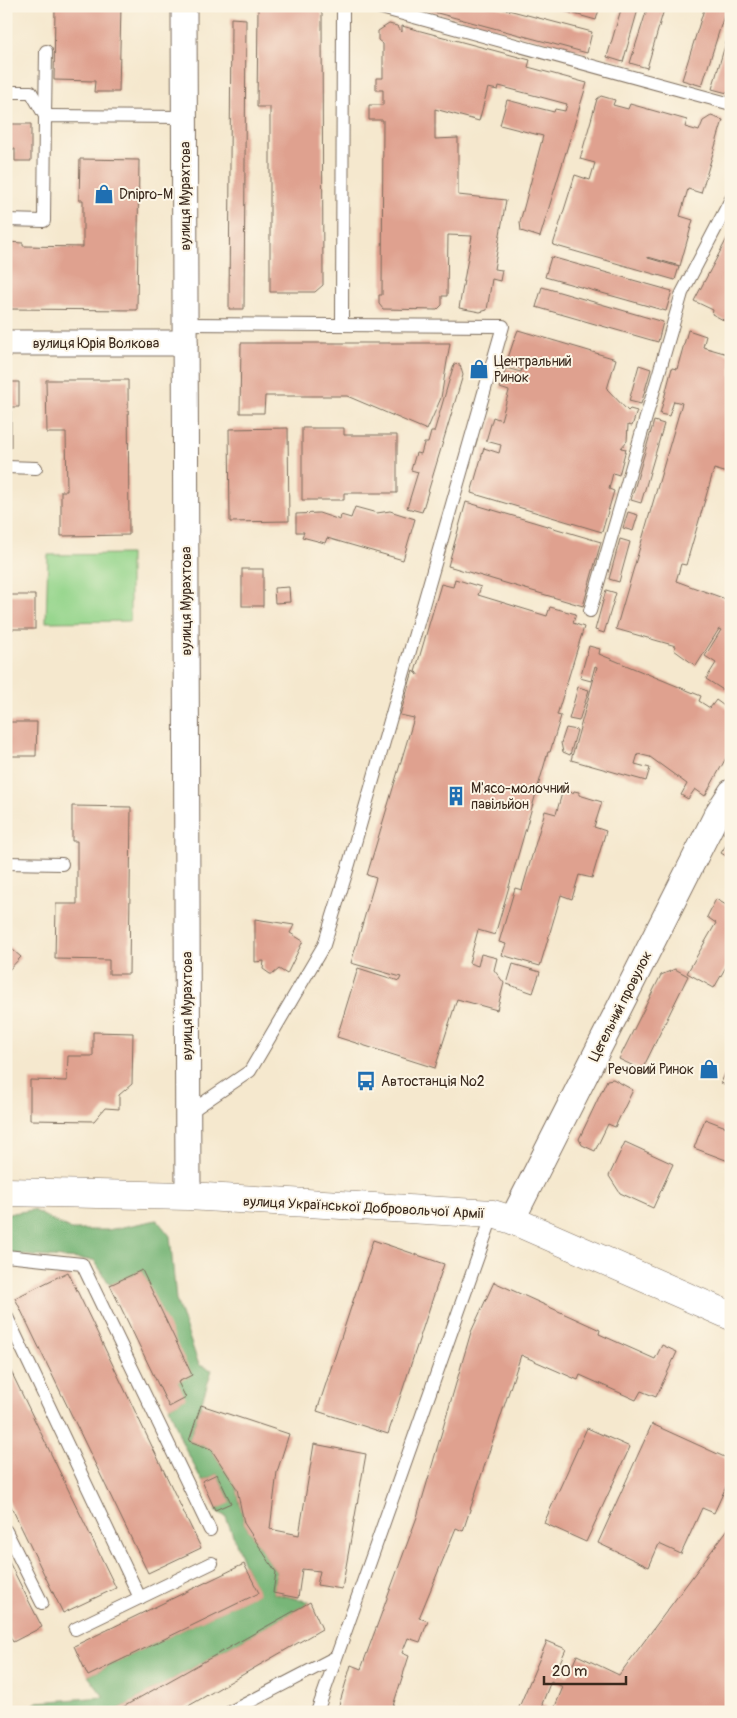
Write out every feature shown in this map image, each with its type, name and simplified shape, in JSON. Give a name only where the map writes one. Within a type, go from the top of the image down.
[{"type":"street","name":"вулиця Мурахтова","points":[[184,6],[188,1196]]},
{"type":"street","name":"вулиця Юрія Волкова","points":[[6,343],[185,333]]},
{"type":"street","name":"Цегельний провулок","points":[[503,1217],[718,812],[731,792]]},
{"type":"street","name":"вулиця Української Добровольчої Армії","points":[[6,1192],[188,1196],[503,1217],[731,1316]]},
{"type":"lane","points":[[342,325],[343,6]]},
{"type":"lane","points":[[374,6],[731,104]]},
{"type":"lane","points":[[6,220],[44,221],[46,51]]},
{"type":"lane","points":[[6,92],[31,92],[45,116]]},
{"type":"lane","points":[[45,116],[185,118]]},
{"type":"lane","points":[[590,611],[682,293],[731,199]]},
{"type":"lane","points":[[185,333],[342,325],[503,326],[324,945],[250,1071],[187,1114]]},
{"type":"lane","points":[[6,467],[36,468]]},
{"type":"lane","points":[[6,863],[62,864]]},
{"type":"lane","points":[[317,1712],[503,1217]]},
{"type":"lane","points":[[6,1256],[82,1264],[210,1530]]},
{"type":"lane","points":[[6,1315],[140,1598]]},
{"type":"lane","points":[[6,1530],[42,1603]]},
{"type":"lane","points":[[75,1629],[212,1563]]},
{"type":"lane","points":[[230,1712],[336,1658]]},
{"type":"green space","points":[[130,554],[130,621],[46,622],[48,555]]},
{"type":"green space","points":[[33,1210],[71,1230],[108,1230],[157,1220],[170,1236],[176,1300],[199,1365],[212,1370],[189,1441],[211,1449],[237,1489],[244,1523],[276,1572],[273,1593],[310,1602],[114,1712],[23,1712],[37,1702],[104,1697],[88,1676],[258,1593],[244,1564],[226,1517],[215,1510],[231,1502],[217,1474],[202,1481],[182,1442],[169,1407],[185,1398],[178,1382],[142,1270],[110,1285],[94,1260],[6,1254],[6,1214]]},
{"type":"building","points":[[55,6],[121,6],[119,92],[94,92],[95,81],[54,80]]},
{"type":"building","points":[[258,6],[315,6],[322,14],[323,285],[315,292],[270,292],[270,107],[257,107]]},
{"type":"building","points":[[411,6],[493,6],[592,32],[587,53]]},
{"type":"building","points":[[546,6],[600,6],[596,20]]},
{"type":"building","points":[[622,6],[639,6],[623,62],[607,57]]},
{"type":"building","points":[[648,6],[665,6],[647,68],[630,63]]},
{"type":"building","points":[[705,6],[727,6],[702,86],[682,80]]},
{"type":"building","points":[[231,18],[246,19],[244,309],[229,309]]},
{"type":"building","points":[[389,24],[397,26],[402,32],[402,26],[530,60],[528,67],[587,83],[540,237],[521,231],[520,222],[543,136],[500,125],[507,100],[554,112],[555,109],[565,111],[567,104],[499,86],[498,90],[488,88],[479,121],[435,109],[435,139],[458,138],[458,195],[506,200],[494,269],[502,270],[500,281],[492,279],[487,310],[480,312],[459,308],[472,236],[448,235],[447,296],[442,296],[442,305],[437,310],[383,309],[379,304],[379,295],[382,295],[383,120],[369,120],[369,105],[383,105],[383,90],[376,90],[376,78],[383,78],[383,44],[378,40],[378,31]]},
{"type":"building","points":[[731,29],[731,94],[712,89]]},
{"type":"building","points":[[601,96],[615,100],[613,105],[628,109],[630,104],[687,120],[685,127],[699,131],[703,121],[711,116],[723,120],[701,193],[688,189],[680,216],[693,220],[680,266],[648,257],[679,267],[675,280],[553,245],[575,175],[590,180],[595,163],[580,159],[597,99]]},
{"type":"building","points":[[6,124],[31,124],[31,161],[15,161],[15,149],[6,149]]},
{"type":"building","points":[[80,159],[139,160],[137,310],[6,309],[6,242],[23,243],[23,246],[83,247],[83,200],[79,200]]},
{"type":"building","points":[[731,231],[731,324],[712,314],[713,310],[694,301]]},
{"type":"building","points":[[551,257],[672,291],[666,311],[545,277]]},
{"type":"building","points":[[542,287],[663,322],[658,342],[536,307]]},
{"type":"building","points":[[518,330],[616,359],[607,389],[628,411],[630,409],[637,411],[632,426],[628,425],[627,441],[621,448],[626,449],[619,475],[613,473],[609,489],[614,491],[602,532],[471,493],[484,448],[499,453],[501,445],[486,441],[493,417],[501,420],[509,391],[500,388],[506,368],[521,372],[522,369],[506,364]]},
{"type":"building","points":[[688,330],[706,336],[703,347],[731,355],[731,474],[714,469],[686,565],[681,564],[676,581],[731,601],[731,695],[706,679],[716,663],[705,656],[721,630],[719,629],[696,666],[674,650],[676,646],[616,629],[682,403],[674,401],[669,416],[660,414],[672,368],[677,369]]},
{"type":"building","points":[[241,343],[450,343],[441,398],[427,430],[347,396],[265,396],[264,413],[240,413]]},
{"type":"building","points":[[454,364],[460,365],[463,375],[422,512],[407,508],[418,472],[411,470],[416,453],[421,454],[424,443],[428,443],[431,432],[434,432]]},
{"type":"building","points":[[639,365],[651,369],[641,404],[629,401]]},
{"type":"building","points":[[46,380],[128,380],[129,535],[61,536],[61,491],[67,491],[66,433],[47,433]]},
{"type":"building","points":[[6,382],[19,382],[19,407],[11,407],[11,448],[6,448]]},
{"type":"building","points":[[654,421],[664,424],[641,503],[631,500]]},
{"type":"building","points":[[288,428],[289,521],[230,522],[229,429]]},
{"type":"building","points":[[302,428],[344,428],[344,435],[397,435],[397,493],[344,493],[344,500],[302,500]]},
{"type":"building","points":[[466,502],[601,542],[583,606],[448,566]]},
{"type":"building","points":[[355,507],[377,513],[390,511],[415,519],[403,560],[327,538],[325,543],[302,537],[304,532],[296,532],[296,514],[319,513],[340,520],[341,515],[351,518]]},
{"type":"building","points":[[628,512],[638,515],[633,531],[623,528]]},
{"type":"building","points":[[620,539],[630,542],[619,582],[609,579]]},
{"type":"building","points":[[242,569],[263,569],[263,606],[242,606]]},
{"type":"building","points":[[455,579],[481,587],[478,595],[547,616],[550,607],[576,614],[573,623],[584,627],[557,715],[561,716],[550,752],[548,752],[495,935],[478,930],[469,963],[478,966],[481,954],[497,958],[494,970],[504,983],[497,1010],[457,999],[435,1068],[337,1037],[358,968],[399,981],[401,977],[351,963],[376,878],[367,875],[414,718],[400,715],[413,671],[418,675],[415,672],[441,584],[453,587]]},
{"type":"building","points":[[289,587],[290,602],[275,603],[274,588]]},
{"type":"building","points":[[606,590],[616,593],[604,633],[595,630]]},
{"type":"building","points":[[6,595],[35,595],[35,629],[6,629]]},
{"type":"building","points":[[589,646],[600,649],[599,654],[701,696],[699,701],[710,708],[716,700],[731,711],[731,749],[705,796],[695,789],[688,799],[681,795],[687,784],[650,757],[638,754],[635,764],[650,768],[646,781],[571,760],[597,667],[595,666],[591,681],[580,678]]},
{"type":"building","points":[[578,687],[589,690],[579,721],[569,719]]},
{"type":"building","points":[[6,722],[37,722],[36,756],[6,756]]},
{"type":"building","points":[[566,728],[577,730],[570,755],[563,752],[561,743]]},
{"type":"building","points":[[563,790],[573,793],[574,791],[579,792],[579,795],[602,802],[594,827],[606,831],[592,878],[579,875],[572,899],[561,895],[540,966],[502,955],[506,944],[499,942],[515,888],[522,890],[545,811],[556,814]]},
{"type":"building","points":[[72,806],[131,807],[129,974],[109,974],[109,960],[55,959],[56,904],[77,904],[77,841],[72,841]]},
{"type":"building","points":[[731,813],[731,837],[723,833],[728,824],[725,823]]},
{"type":"building","points":[[731,837],[731,859],[721,853]]},
{"type":"building","points":[[731,896],[731,958],[714,988],[687,973],[716,923],[707,917],[716,899],[726,905]]},
{"type":"building","points":[[255,919],[294,925],[290,933],[303,941],[287,974],[279,969],[270,974],[263,969],[264,961],[255,962]]},
{"type":"building","points":[[6,944],[21,957],[6,973]]},
{"type":"building","points":[[513,964],[540,972],[533,993],[507,984]]},
{"type":"building","points":[[675,969],[688,976],[642,1070],[619,1059],[661,975]]},
{"type":"building","points":[[93,1032],[133,1033],[132,1084],[119,1095],[119,1109],[105,1108],[94,1121],[30,1120],[30,1080],[67,1081],[68,1056],[93,1056]]},
{"type":"building","points":[[731,1060],[731,1087],[721,1083]]},
{"type":"building","points":[[613,1079],[633,1090],[615,1127],[608,1124],[595,1151],[582,1145],[579,1139],[607,1080]]},
{"type":"building","points":[[705,1119],[731,1129],[731,1162],[694,1148]]},
{"type":"building","points":[[625,1142],[673,1164],[653,1208],[620,1193],[609,1176]]},
{"type":"building","points":[[373,1240],[444,1264],[388,1434],[317,1411]]},
{"type":"building","points":[[142,1270],[192,1375],[178,1382],[186,1398],[169,1407],[110,1285]]},
{"type":"building","points":[[68,1272],[201,1548],[148,1573],[15,1298]]},
{"type":"building","points":[[494,1282],[600,1330],[599,1334],[655,1359],[662,1345],[677,1352],[656,1397],[641,1391],[636,1400],[580,1375],[578,1380],[521,1355],[463,1531],[456,1528],[419,1618],[428,1621],[420,1642],[408,1638],[402,1653],[409,1656],[391,1712],[337,1712],[351,1665],[361,1669],[417,1517],[471,1332]]},
{"type":"building","points":[[6,1361],[116,1588],[63,1613],[6,1496]]},
{"type":"building","points":[[201,1405],[289,1434],[277,1472],[270,1529],[299,1535],[314,1444],[366,1454],[342,1589],[317,1585],[320,1571],[302,1569],[298,1598],[273,1593],[276,1572],[244,1523],[237,1489],[211,1449],[189,1441]]},
{"type":"building","points":[[652,1424],[731,1460],[731,1476],[714,1513],[702,1508],[681,1554],[659,1544],[649,1567],[598,1543]]},
{"type":"building","points":[[587,1428],[630,1447],[586,1542],[544,1523]]},
{"type":"building","points":[[217,1474],[231,1503],[215,1510],[202,1481]]},
{"type":"building","points":[[728,1529],[731,1531],[731,1703],[724,1712],[560,1712],[554,1709],[563,1687],[551,1681],[542,1704],[547,1707],[545,1712],[517,1712],[547,1641],[566,1649],[556,1671],[568,1676],[577,1655],[619,1675]]},
{"type":"building","points":[[6,1556],[42,1627],[13,1642],[6,1629]]},
{"type":"building","points":[[244,1564],[259,1593],[88,1676],[74,1646]]},
{"type":"building","points":[[310,1602],[322,1629],[178,1712],[114,1712]]},
{"type":"place","name":"Dnipro-M","points":[[104,194]]},
{"type":"place","name":"Центральний Ринок","points":[[479,369]]},
{"type":"place","name":"М'ясо-молочний павільйон","points":[[456,796]]},
{"type":"place","name":"Речовий Ринок","points":[[709,1069]]},
{"type":"place","name":"Автостанція №2","points":[[366,1081]]}]
